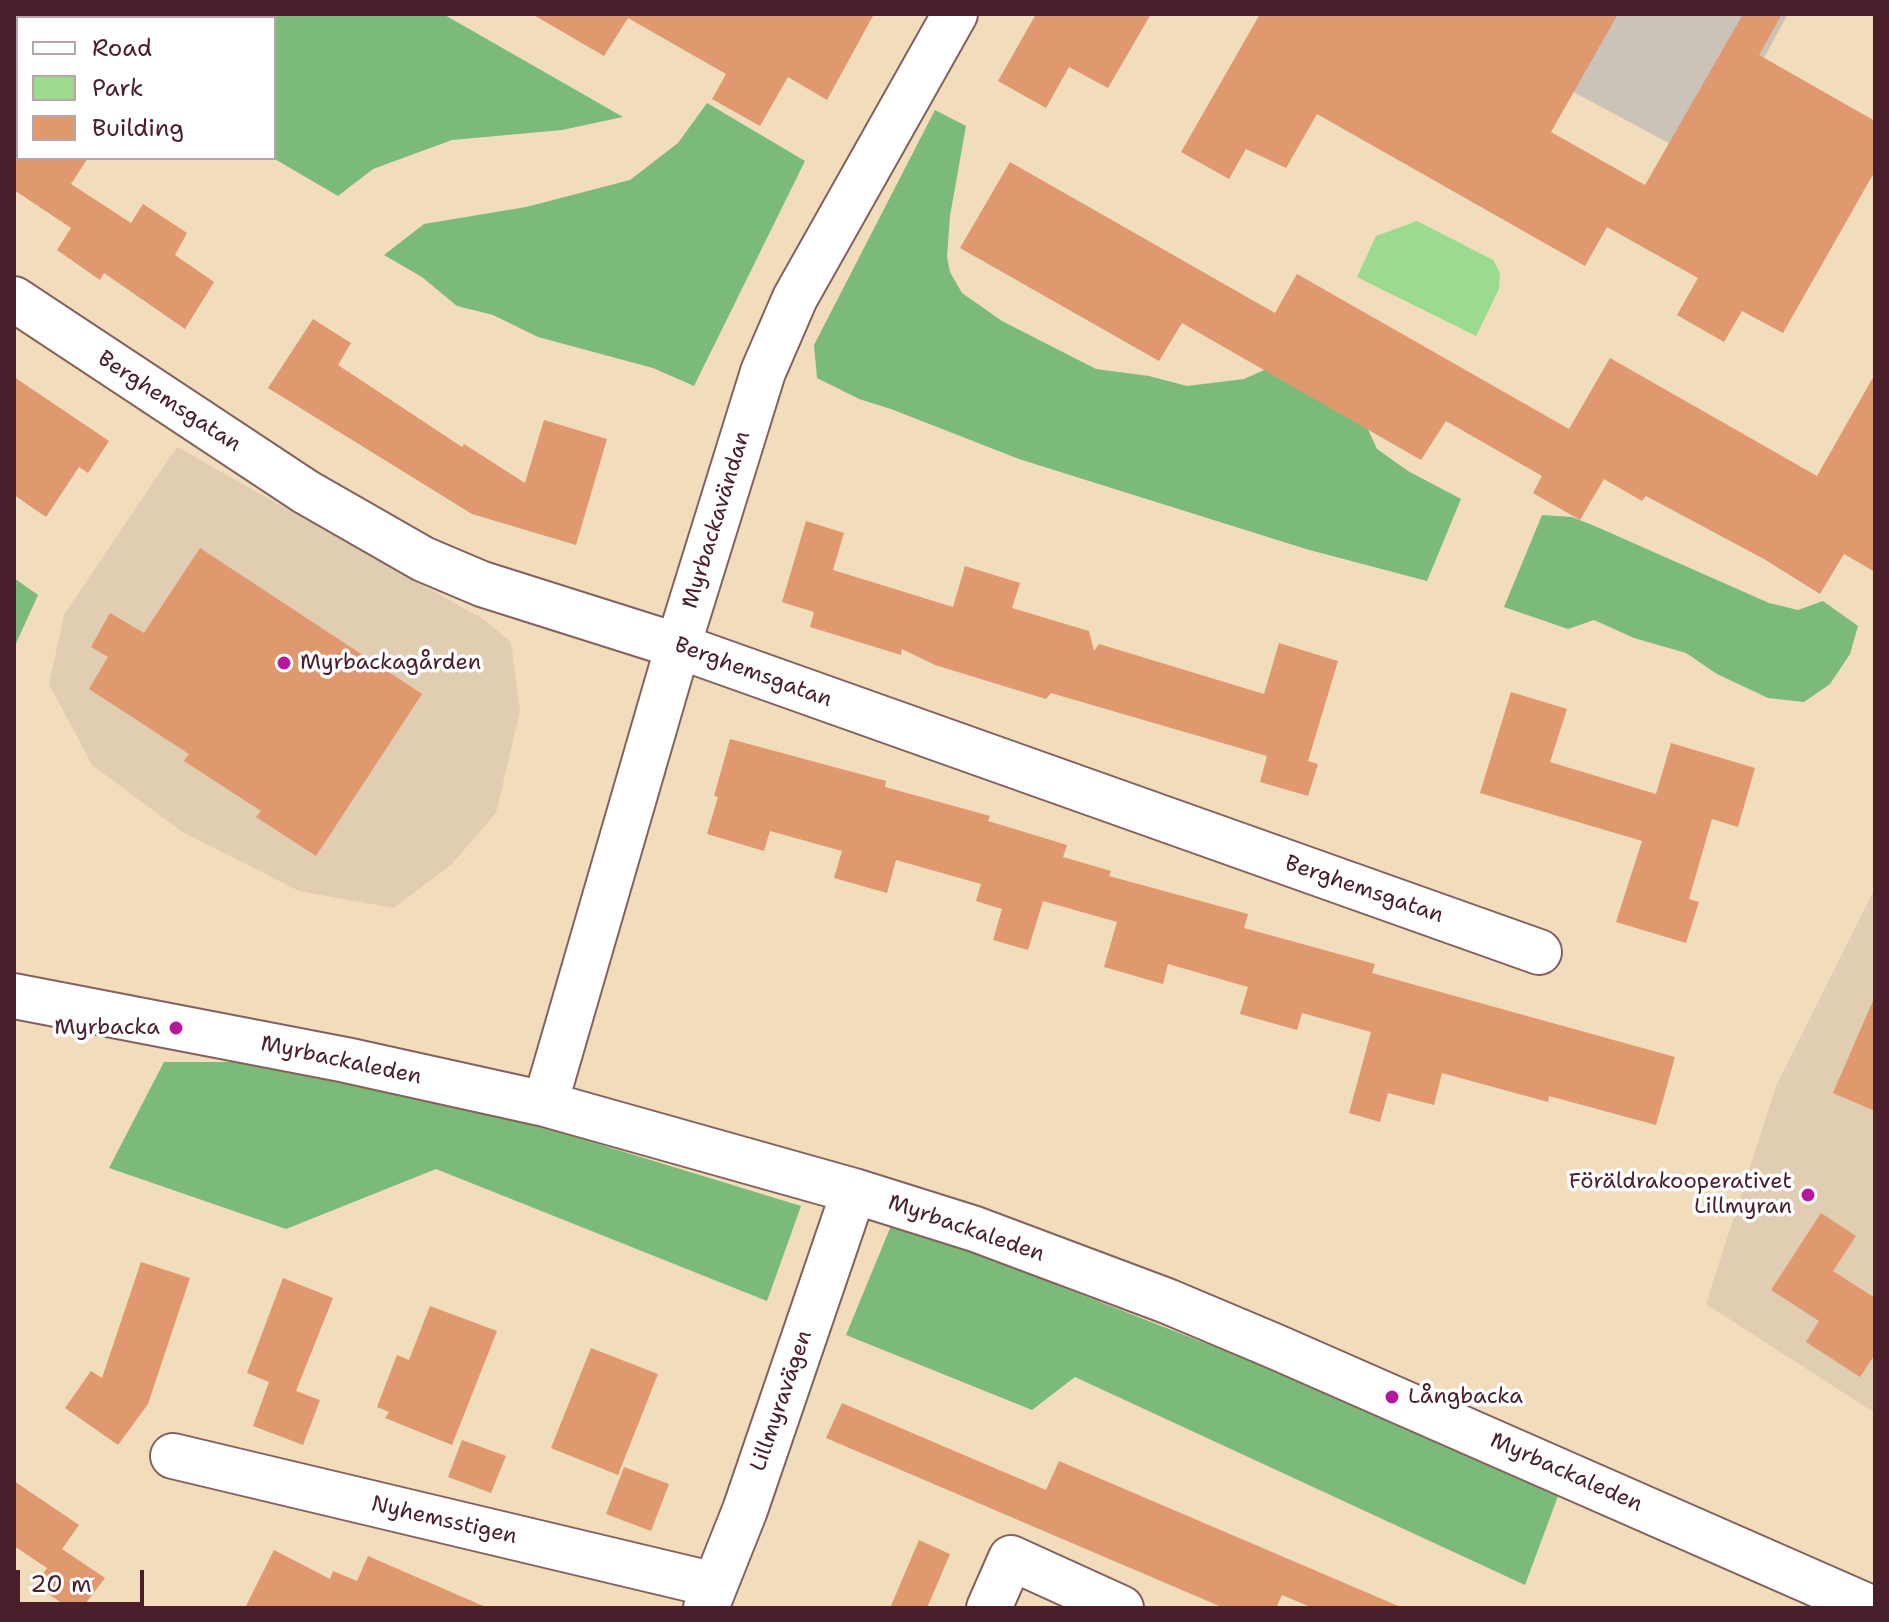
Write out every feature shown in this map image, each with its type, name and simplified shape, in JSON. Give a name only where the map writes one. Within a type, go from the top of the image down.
[{"type":"street","name":"Myrbackavändan","points":[[545,1104],[678,646],[763,372],[795,298],[955,14]]},
{"type":"street","name":"Berghemsgatan","points":[[14,299],[306,492],[423,559],[482,584],[678,646],[1539,952]]},
{"type":"street","name":"Myrbackaleden","points":[[14,996],[346,1060],[545,1104],[854,1191],[975,1229],[1167,1301],[1871,1608]]},
{"type":"street","name":"Lillmyravägen","points":[[710,1597],[754,1483],[854,1191]]},
{"type":"street","name":"Nyhemsstigen","points":[[173,1456],[710,1597]]},
{"type":"street","points":[[989,1608],[1011,1558],[1121,1608]]},
{"type":"shaded area","points":[[1428,14],[1788,14],[1706,163]]},
{"type":"shaded area","name":"Myrbackagården","points":[[177,447],[483,619],[511,642],[520,711],[496,813],[452,864],[394,908],[299,891],[181,831],[92,765],[49,684],[64,615]]},
{"type":"shaded area","name":"Föräldrakooperativet Lillmyran","points":[[1875,888],[1875,1413],[1706,1304],[1776,1086]]},
{"type":"green space","points":[[25,14],[443,14],[623,117],[562,130],[452,140],[373,169],[338,196],[276,160],[276,16]]},
{"type":"green space","points":[[707,103],[805,161],[694,386],[653,368],[538,337],[493,315],[457,306],[422,277],[384,255],[424,224],[526,207],[630,180],[678,143]]},
{"type":"green space","points":[[935,110],[966,126],[950,216],[947,257],[950,272],[962,293],[1002,321],[1096,369],[1149,376],[1187,386],[1244,379],[1273,366],[1365,423],[1377,449],[1408,471],[1461,499],[1427,581],[1306,549],[1019,459],[859,399],[817,378],[814,345]]},
{"type":"green space","points":[[1417,221],[1493,260],[1500,273],[1499,289],[1476,336],[1357,277],[1376,236]]},
{"type":"green space","points":[[1542,515],[1572,517],[1769,603],[1798,610],[1823,601],[1858,626],[1850,654],[1830,684],[1804,702],[1768,698],[1717,674],[1686,653],[1634,638],[1594,620],[1568,629],[1504,607]]},
{"type":"green space","points":[[14,578],[38,595],[14,648]]},
{"type":"green space","points":[[164,1062],[269,1062],[520,1120],[801,1206],[767,1301],[436,1169],[286,1229],[109,1168]]},
{"type":"green space","points":[[893,1221],[1325,1390],[1558,1496],[1525,1585],[1075,1377],[1032,1410],[846,1335]]},
{"type":"building","points":[[532,14],[874,14],[827,100],[788,77],[760,126],[712,99],[726,74],[628,18],[604,56]]},
{"type":"building","points":[[1036,14],[1151,14],[1108,88],[1069,67],[1046,108],[998,81]]},
{"type":"building","points":[[1260,14],[1618,14],[1551,132],[1645,185],[1743,14],[1782,14],[1759,55],[1875,121],[1875,171],[1783,333],[1742,311],[1724,342],[1677,315],[1698,278],[1607,227],[1585,266],[1317,114],[1286,168],[1246,149],[1229,179],[1181,152]]},
{"type":"building","points":[[14,158],[87,160],[71,184],[131,223],[143,204],[187,233],[175,255],[214,282],[185,329],[104,273],[100,280],[57,250],[71,228],[14,190]]},
{"type":"building","points":[[1010,162],[1275,313],[1297,274],[1569,429],[1610,358],[1817,476],[1875,374],[1875,572],[1844,554],[1820,594],[1764,559],[1646,496],[1642,501],[1604,479],[1580,520],[1533,493],[1542,476],[1446,421],[1421,460],[1182,323],[1159,361],[960,248]]},
{"type":"building","points":[[313,319],[351,343],[338,365],[462,447],[464,444],[525,483],[544,420],[607,439],[576,545],[472,514],[268,388]]},
{"type":"building","points":[[14,377],[109,441],[88,473],[79,467],[46,517],[14,495]]},
{"type":"building","points":[[806,521],[844,533],[833,570],[953,607],[965,566],[1020,583],[1012,608],[1089,631],[1094,651],[1099,644],[1264,694],[1279,643],[1338,661],[1308,761],[1318,764],[1308,796],[1260,782],[1267,756],[1051,693],[1046,699],[935,665],[902,649],[901,655],[810,627],[814,612],[782,602]]},
{"type":"building","points":[[200,548],[422,694],[316,856],[256,817],[261,811],[184,761],[189,754],[89,689],[108,657],[91,647],[110,613],[144,633]]},
{"type":"building","points":[[1511,692],[1567,709],[1550,762],[1656,794],[1671,743],[1755,768],[1738,827],[1712,819],[1689,899],[1699,902],[1686,943],[1616,922],[1642,841],[1480,793]]},
{"type":"building","points":[[730,739],[886,781],[885,787],[990,816],[988,821],[1067,845],[1063,857],[1111,871],[1109,876],[1248,914],[1244,928],[1375,964],[1372,973],[1675,1057],[1656,1125],[1549,1096],[1548,1102],[1442,1073],[1434,1105],[1388,1093],[1380,1122],[1349,1113],[1371,1032],[1302,1013],[1297,1030],[1240,1014],[1248,987],[1168,964],[1163,984],[1104,967],[1117,922],[1043,901],[1028,950],[993,940],[1002,909],[976,901],[981,884],[896,860],[887,893],[834,878],[842,851],[770,831],[764,851],[707,834]]},
{"type":"building","points":[[1875,996],[1875,1111],[1833,1093]]},
{"type":"building","points":[[1821,1213],[1856,1236],[1833,1271],[1875,1298],[1875,1354],[1860,1377],[1806,1342],[1819,1321],[1771,1290]]},
{"type":"building","points":[[141,1262],[190,1278],[148,1404],[118,1445],[65,1408],[91,1371],[102,1378]]},
{"type":"building","points":[[283,1278],[333,1298],[296,1391],[320,1400],[303,1445],[253,1426],[269,1382],[247,1373]]},
{"type":"building","points":[[430,1306],[497,1331],[452,1445],[385,1418],[389,1412],[377,1407],[397,1355],[409,1360]]},
{"type":"building","points":[[591,1348],[658,1374],[618,1475],[551,1448]]},
{"type":"building","points":[[842,1403],[1046,1490],[1059,1461],[1403,1608],[1313,1608],[1282,1595],[1276,1608],[1224,1608],[826,1438]]},
{"type":"building","points":[[462,1440],[506,1456],[491,1493],[448,1477]]},
{"type":"building","points":[[624,1467],[669,1484],[651,1531],[606,1514]]},
{"type":"building","points":[[14,1481],[79,1525],[62,1549],[105,1578],[82,1608],[69,1608],[35,1585],[47,1568],[14,1546]]},
{"type":"building","points":[[919,1540],[950,1554],[927,1608],[890,1608]]},
{"type":"building","points":[[274,1550],[330,1579],[333,1571],[357,1581],[368,1556],[488,1608],[245,1608]]},
{"type":"place","name":"Myrbackagården","points":[[284,663]]},
{"type":"place","name":"Myrbacka","points":[[176,1028]]},
{"type":"place","name":"Föräldrakooperativet Lillmyran","points":[[1808,1195]]},
{"type":"place","name":"Långbacka","points":[[1392,1397]]}]
